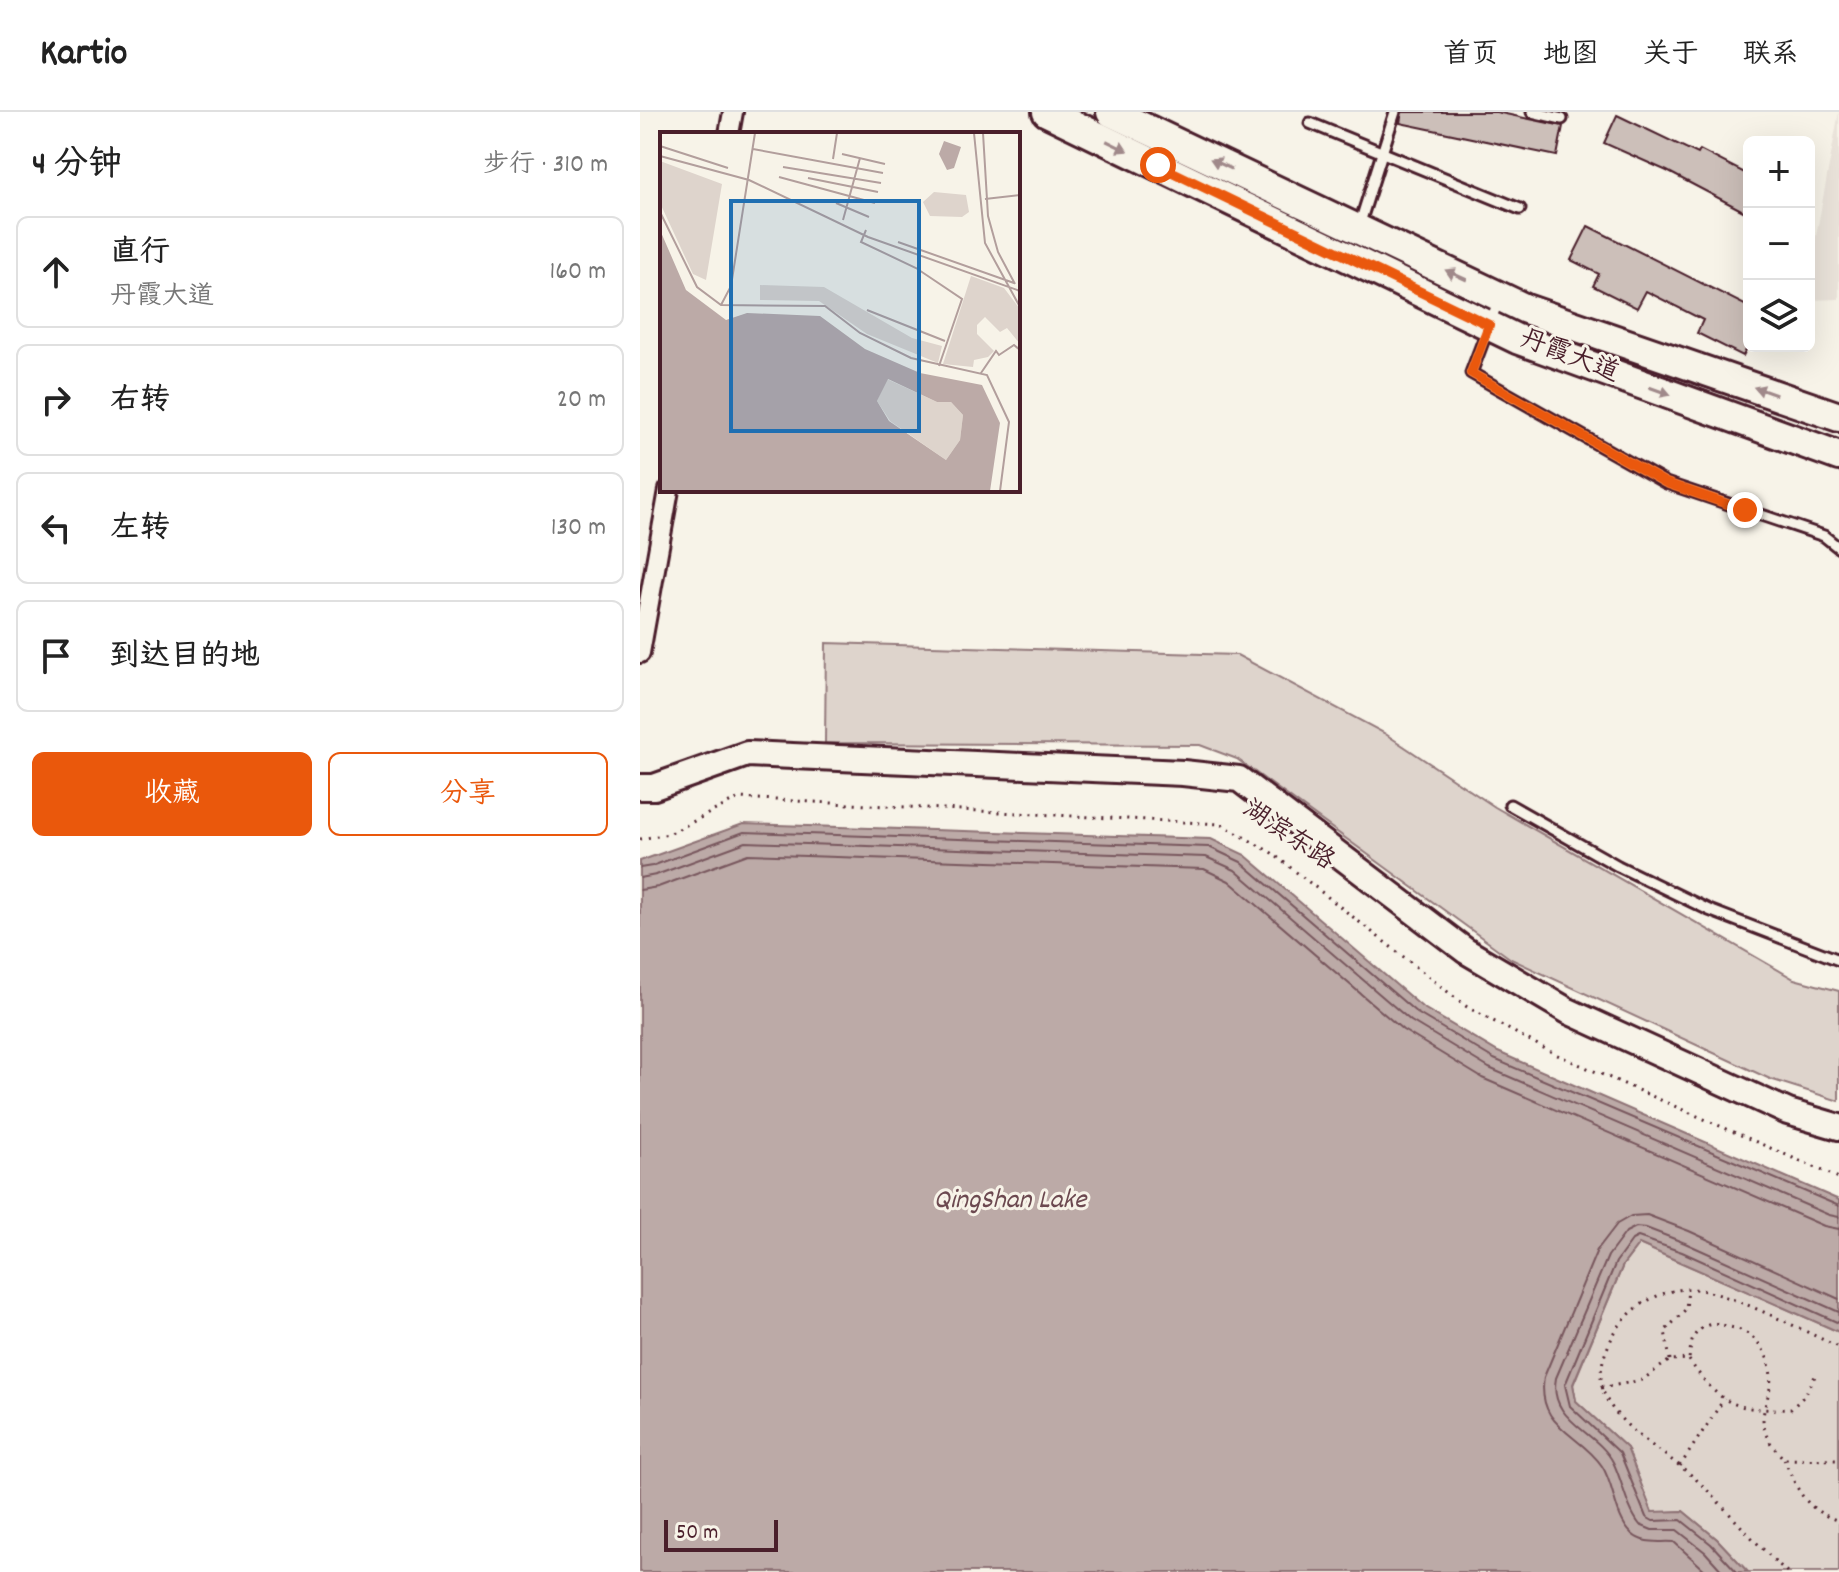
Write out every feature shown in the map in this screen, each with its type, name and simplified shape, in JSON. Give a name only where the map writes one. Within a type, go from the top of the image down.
[{"type":"main road","name":"丹霞大道","points":[[1047,112],[1517,339],[1839,456]]},
{"type":"main road","name":"丹霞大道","points":[[1111,112],[1526,309],[1839,417]]},
{"type":"street","points":[[729,132],[733,112]]},
{"type":"street","points":[[640,653],[669,492]]},
{"type":"street","name":"湖滨东路","points":[[640,787],[654,787],[747,754],[1167,772],[1239,779],[1466,951],[1568,1011],[1788,1112],[1839,1127]]},
{"type":"lane","points":[[1358,229],[1395,112]]},
{"type":"lane","points":[[1532,112],[1562,119]]},
{"type":"lane","points":[[1310,123],[1520,209]]},
{"type":"lane","points":[[1500,296],[1471,373],[1666,483],[1824,536],[1839,548]]},
{"type":"lane","points":[[1510,805],[1618,866],[1709,910],[1839,960]]},
{"type":"path","name":"湖滨东路","points":[[640,839],[669,834],[739,798],[1221,824],[1272,853],[1467,1007],[1553,1053],[1839,1178]]},
{"type":"path","points":[[1787,1572],[1758,1546],[1705,1487],[1636,1434],[1610,1406],[1601,1388],[1601,1362],[1615,1329],[1650,1297],[1688,1288],[1733,1299],[1839,1347]]},
{"type":"path","points":[[1670,1360],[1665,1331],[1686,1309],[1688,1288]]},
{"type":"path","points":[[1815,1376],[1806,1394],[1791,1409],[1763,1410],[1737,1406],[1705,1382],[1689,1359],[1693,1336],[1707,1324],[1721,1324],[1742,1330],[1759,1343],[1771,1366],[1770,1389],[1763,1410],[1763,1426],[1768,1442],[1784,1459],[1800,1496],[1819,1513],[1839,1521]]},
{"type":"path","points":[[1601,1388],[1642,1380],[1670,1360],[1689,1359]]},
{"type":"path","points":[[1679,1468],[1724,1399]]},
{"type":"path","points":[[1784,1459],[1839,1460]]},
{"type":"shaded area","points":[[1839,112],[1839,299],[1815,300],[1815,242]]},
{"type":"shaded area","points":[[826,643],[1237,655],[1384,733],[1495,807],[1794,979],[1839,991],[1839,1101],[1770,1079],[1511,959],[1237,759],[1200,745],[825,743]]},
{"type":"shaded area","points":[[1639,1244],[1839,1332],[1839,1572],[1748,1572],[1717,1539],[1683,1511],[1652,1513],[1627,1448],[1576,1401],[1573,1385],[1623,1265]]},
{"type":"water","name":"QingShan Lake","points":[[743,824],[1211,839],[1245,855],[1422,1007],[1498,1052],[1839,1200],[1839,1332],[1639,1244],[1623,1265],[1573,1384],[1576,1401],[1627,1448],[1652,1512],[1683,1511],[1717,1539],[1748,1572],[640,1572],[640,861]]},
{"type":"building","points":[[1402,112],[1496,112],[1563,126],[1557,156],[1400,123]]},
{"type":"building","points":[[1617,115],[1698,154],[1700,150],[1743,172],[1743,211],[1667,171],[1604,143]]},
{"type":"building","points":[[1588,226],[1743,304],[1743,356],[1697,333],[1703,320],[1646,291],[1637,308],[1593,286],[1599,274],[1571,260]]},
{"type":"route","points":[[1158,165],[1489,325],[1471,373],[1666,483],[1745,510]]}]
